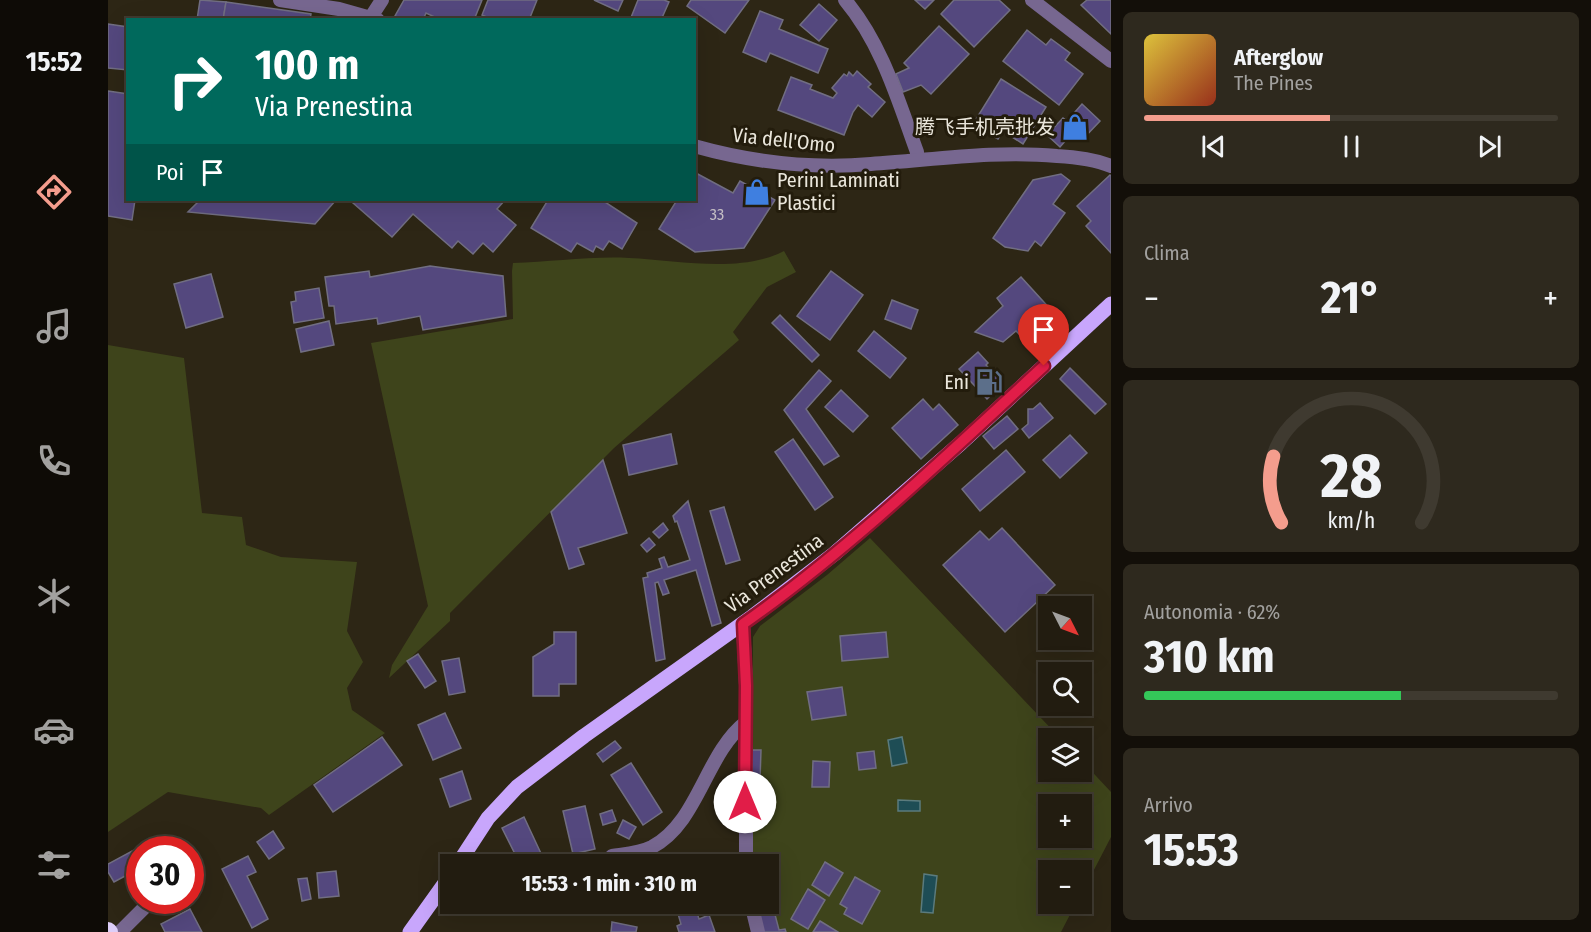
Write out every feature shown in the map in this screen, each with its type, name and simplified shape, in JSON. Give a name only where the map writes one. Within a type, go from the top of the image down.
[{"type":"main road","name":"Via Prenestina","points":[[465,854],[488,818],[516,787],[805,577],[866,527],[1111,304]]},
{"type":"main road","points":[[410,932],[440,890]]},
{"type":"street","points":[[280,0],[334,14],[375,18],[382,0]]},
{"type":"street","points":[[845,0],[870,35],[882,60],[906,123],[917,160]]},
{"type":"street","points":[[1032,0],[1111,61]]},
{"type":"street","name":"Via dell'Omo","points":[[696,146],[739,157],[780,163],[830,166],[871,165],[956,156],[1049,155],[1094,160],[1111,166]]},
{"type":"street","points":[[743,624],[746,678],[746,854]]},
{"type":"street","points":[[623,854],[645,850],[657,844],[672,831],[684,815],[721,749],[746,722]]},
{"type":"street","points":[[120,932],[137,914]]},
{"type":"street","points":[[754,914],[758,932]]},
{"type":"green space","points":[[784,251],[796,272],[767,287],[733,332],[739,340],[614,448],[450,613],[450,621],[389,678],[392,665],[428,606],[371,343],[513,319],[513,263],[615,258],[728,264],[767,258]]},
{"type":"green space","points":[[108,345],[184,358],[202,513],[242,517],[246,545],[281,557],[357,562],[347,631],[363,662],[347,688],[352,710],[385,733],[269,815],[261,808],[168,792],[108,832]]},
{"type":"green space","points":[[870,538],[1050,728],[1038,728],[1038,782],[1092,782],[1092,772],[1111,792],[1111,837],[1092,874],[1092,860],[1038,860],[1038,914],[1070,914],[1061,932],[764,932],[758,914],[779,914],[779,854],[751,854],[753,637],[760,626],[827,575]]},
{"type":"water","points":[[902,737],[907,763],[892,766],[888,740]]},
{"type":"water","points":[[898,800],[920,801],[920,811],[898,811]]},
{"type":"water","points":[[924,874],[937,876],[933,913],[921,912]]},
{"type":"building","points":[[200,0],[226,2],[223,18],[197,18]]},
{"type":"building","points":[[404,0],[482,0],[475,18],[437,18],[426,13],[424,18],[395,16]]},
{"type":"building","points":[[488,0],[537,0],[530,18],[489,18],[482,15]]},
{"type":"building","points":[[594,0],[623,0],[618,11]]},
{"type":"building","points":[[638,0],[669,2],[662,18],[631,18]]},
{"type":"building","points":[[691,0],[749,0],[725,33],[687,6]]},
{"type":"building","points":[[915,0],[934,0],[925,9]]},
{"type":"building","points":[[954,0],[999,0],[1010,10],[974,47],[941,14]]},
{"type":"building","points":[[1087,0],[1111,0],[1111,34],[1081,5]]},
{"type":"building","points":[[226,2],[311,14],[310,18],[223,18]]},
{"type":"building","points":[[819,4],[837,20],[819,41],[800,25]]},
{"type":"building","points":[[760,11],[783,20],[779,29],[828,49],[818,73],[770,53],[766,62],[743,52]]},
{"type":"building","points":[[108,24],[126,27],[126,70],[108,68]]},
{"type":"building","points":[[939,26],[969,54],[931,94],[921,85],[903,92],[896,74],[909,68],[904,63]]},
{"type":"building","points":[[1027,30],[1046,45],[1051,39],[1070,53],[1065,60],[1083,74],[1059,105],[1003,61]]},
{"type":"building","points":[[857,71],[871,84],[868,87],[885,102],[872,117],[858,105],[844,135],[778,110],[791,77],[812,85],[810,89],[833,98],[837,93],[832,88],[844,74],[847,76],[849,72],[853,76]]},
{"type":"building","points":[[1001,79],[1046,107],[1023,144],[1003,131],[998,139],[973,124]]},
{"type":"building","points":[[108,91],[126,94],[126,201],[135,201],[132,220],[108,216]]},
{"type":"building","name":"腾飞手机壳批发","points":[[1082,104],[1100,121],[1082,140],[1073,132],[1060,147],[1047,135],[1063,118],[1067,121]]},
{"type":"building","points":[[696,173],[733,193],[740,181],[775,200],[744,248],[695,252],[659,229],[676,201],[696,201]]},
{"type":"building","points":[[1061,174],[1070,181],[1053,204],[1065,213],[1041,246],[1035,241],[1028,251],[1005,247],[993,238],[1033,180]]},
{"type":"building","points":[[1110,175],[1111,253],[1086,226],[1091,221],[1077,206]]},
{"type":"building","points":[[199,201],[335,201],[315,224],[188,212]]},
{"type":"building","points":[[504,201],[497,209],[516,225],[493,252],[483,243],[473,254],[458,241],[452,248],[413,214],[392,237],[352,202]]},
{"type":"building","points":[[547,201],[604,201],[637,223],[622,249],[609,241],[603,250],[596,246],[593,252],[577,243],[571,252],[531,228]]},
{"type":"building","points":[[430,266],[503,276],[506,316],[423,330],[420,316],[378,324],[377,318],[336,324],[334,306],[329,306],[325,277],[369,271],[370,277]]},
{"type":"building","points":[[831,271],[863,295],[830,340],[797,316]]},
{"type":"building","points":[[211,274],[223,317],[186,328],[174,284]]},
{"type":"building","points":[[1021,277],[1052,311],[1023,338],[1016,331],[1003,342],[975,332],[1003,306],[997,298]]},
{"type":"building","points":[[319,288],[324,318],[294,323],[291,302],[296,301],[295,292]]},
{"type":"building","points":[[892,300],[918,310],[911,329],[885,319]]},
{"type":"building","points":[[780,315],[819,355],[812,362],[772,323]]},
{"type":"building","points":[[329,321],[334,345],[301,352],[296,329]]},
{"type":"building","points":[[874,331],[906,358],[890,378],[858,351]]},
{"type":"building","points":[[978,352],[1003,384],[987,399],[959,369]]},
{"type":"building","points":[[1070,368],[1106,404],[1095,414],[1060,379]]},
{"type":"building","points":[[819,370],[831,381],[806,409],[839,456],[824,465],[784,410]]},
{"type":"building","points":[[841,390],[868,416],[853,432],[825,407]]},
{"type":"building","points":[[923,399],[933,410],[939,404],[958,425],[921,459],[892,428]]},
{"type":"building","points":[[1040,403],[1053,418],[1029,438],[1022,429],[1028,424],[1028,409],[1033,409]]},
{"type":"building","points":[[1007,416],[1018,429],[994,449],[983,436]]},
{"type":"building","points":[[671,434],[677,464],[629,475],[623,445]]},
{"type":"building","points":[[1070,435],[1087,453],[1060,478],[1043,460]]},
{"type":"building","points":[[793,439],[833,497],[815,510],[775,452]]},
{"type":"building","points":[[1006,450],[1025,472],[980,511],[962,489]]},
{"type":"building","points":[[603,460],[627,533],[578,548],[584,564],[569,569],[551,512]]},
{"type":"building","points":[[688,501],[721,623],[712,626],[696,570],[664,580],[669,593],[663,595],[658,582],[655,583],[665,659],[656,661],[643,578],[648,577],[647,573],[662,568],[659,559],[664,557],[668,567],[690,560],[677,521],[675,522],[673,516]]},
{"type":"building","points":[[724,507],[740,560],[726,564],[710,511]]},
{"type":"building","points":[[663,523],[668,530],[659,538],[653,532]]},
{"type":"building","points":[[1002,528],[1055,585],[1043,596],[1038,596],[1038,601],[1005,632],[943,565],[980,531],[989,540]]},
{"type":"building","points":[[649,538],[655,545],[647,552],[641,545]]},
{"type":"building","points":[[554,632],[576,632],[576,684],[559,684],[559,696],[533,696],[533,657],[554,644]]},
{"type":"building","points":[[886,632],[888,657],[842,661],[840,636]]},
{"type":"building","points":[[418,654],[436,681],[425,688],[407,661]]},
{"type":"building","points":[[459,658],[465,692],[449,695],[442,661]]},
{"type":"building","points":[[842,687],[846,715],[812,720],[807,692]]},
{"type":"building","points":[[445,713],[461,748],[433,760],[418,725]]},
{"type":"building","points":[[382,737],[402,765],[333,812],[314,785]]},
{"type":"building","points":[[615,741],[621,748],[603,762],[597,754]]},
{"type":"building","points":[[750,750],[761,750],[760,780],[749,779]]},
{"type":"building","points":[[874,751],[876,768],[859,770],[857,753]]},
{"type":"building","points":[[813,761],[830,762],[829,787],[812,787]]},
{"type":"building","points":[[631,763],[662,812],[643,825],[611,775]]},
{"type":"building","points":[[462,771],[471,799],[450,807],[440,779]]},
{"type":"building","points":[[585,806],[595,849],[573,854],[563,811]]},
{"type":"building","points":[[612,810],[616,821],[603,825],[600,814]]},
{"type":"building","points":[[524,817],[541,854],[515,854],[502,828]]},
{"type":"building","points":[[623,820],[636,827],[629,839],[617,833]]},
{"type":"building","points":[[273,831],[284,848],[269,859],[257,842]]},
{"type":"building","points":[[126,854],[126,876],[114,882],[108,872],[108,864]]},
{"type":"building","points":[[248,856],[256,872],[247,876],[268,919],[252,928],[222,869]]},
{"type":"building","points":[[825,862],[843,873],[829,896],[812,885]]},
{"type":"building","points":[[336,871],[339,896],[319,898],[317,873]]},
{"type":"building","points":[[855,877],[880,891],[862,924],[844,914],[847,908],[840,904]]},
{"type":"building","points":[[307,878],[311,899],[302,901],[298,879]]},
{"type":"building","points":[[808,889],[825,900],[808,929],[791,919]]},
{"type":"building","points":[[180,914],[193,914],[202,932],[165,932],[161,924]]},
{"type":"building","points":[[678,914],[697,914],[699,919],[709,915],[715,932],[679,932],[677,926],[681,924]]},
{"type":"building","points":[[758,914],[775,914],[779,930],[785,929],[786,932],[762,932]]},
{"type":"building","points":[[820,921],[838,932],[813,932]]},
{"type":"building","points":[[612,922],[637,927],[636,932],[611,932]]},
{"type":"place","name":"腾飞手机壳批发","points":[[1075,127]]},
{"type":"place","name":"Perini Laminati Plastici","points":[[757,192]]},
{"type":"place","name":"Eni","points":[[989,382]]},
{"type":"route","points":[[745,802],[746,686],[743,624],[866,527],[1044,366]]}]
